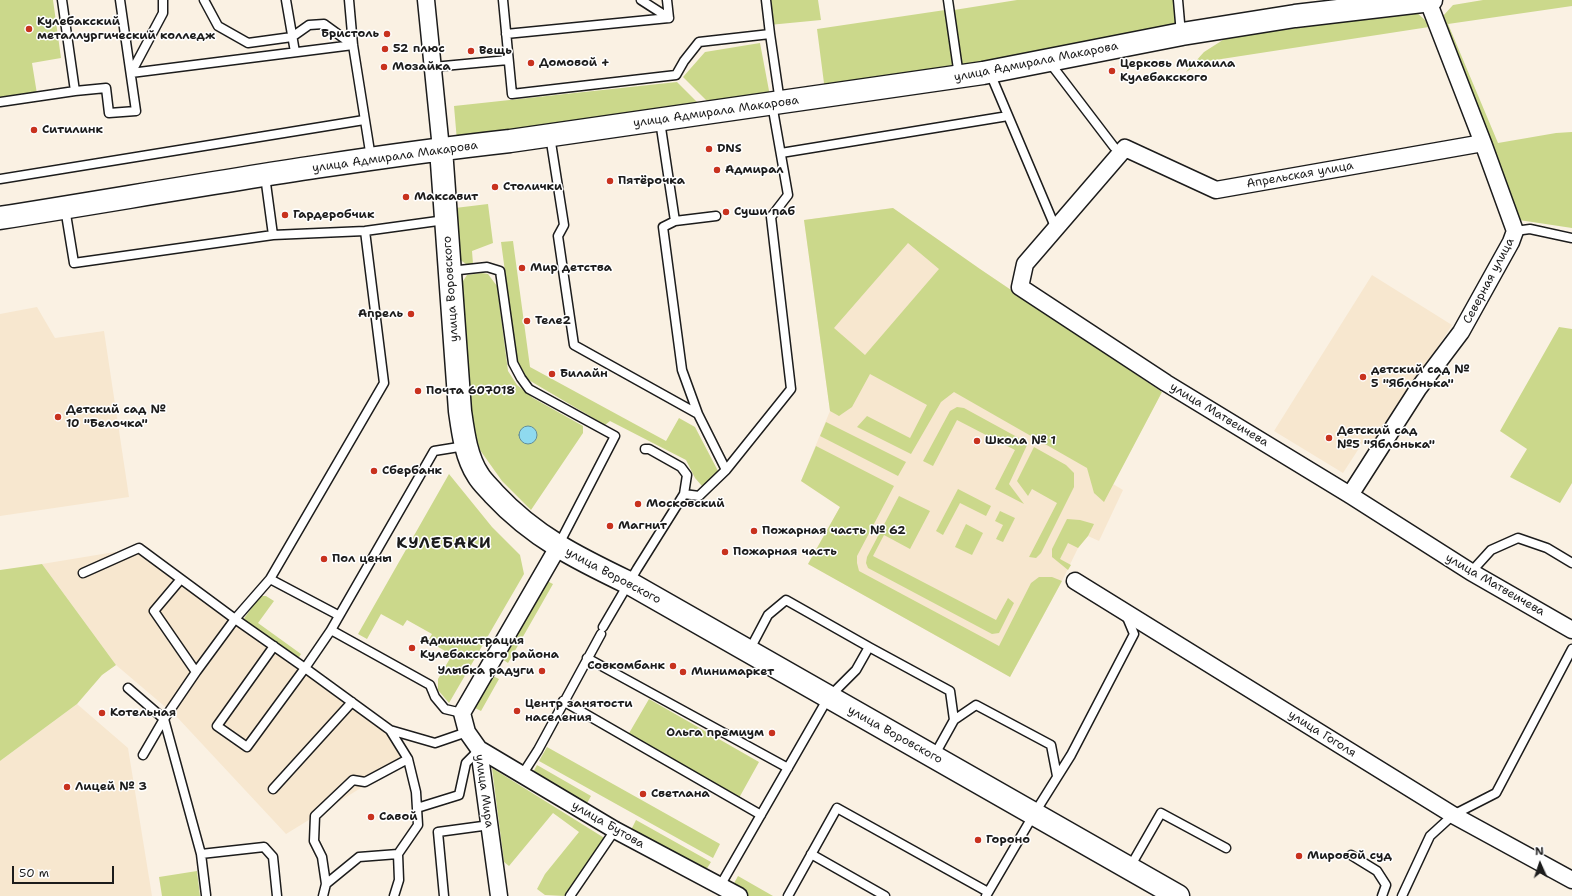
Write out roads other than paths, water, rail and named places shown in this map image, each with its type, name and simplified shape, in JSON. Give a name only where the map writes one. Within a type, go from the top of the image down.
[{"type":"street","name":"улица Воровского","points":[[426,0],[441,149],[460,411],[465,446],[478,475],[510,511],[558,547],[628,583],[1178,896]]},
{"type":"street","name":"улица Адмирала Макарова","points":[[0,218],[371,159],[550,136],[959,77],[1182,34],[1295,16],[1429,0]]},
{"type":"street","name":"Северная улица","points":[[1350,495],[1418,388],[1461,332],[1511,242],[1515,231],[1429,0]]},
{"type":"street","name":"Апрельская улица","points":[[1120,147],[1216,190],[1483,143]]},
{"type":"street","name":"улица Матвеичева","points":[[1120,147],[1056,229],[1025,264],[1020,287],[1166,383],[1350,495],[1471,572],[1572,630]]},
{"type":"street","points":[[462,713],[558,547]]},
{"type":"street","name":"улица Гоголя","points":[[1075,581],[1453,815],[1572,880]]},
{"type":"street","name":"улица Мира","points":[[462,713],[467,732],[479,749],[499,896]]},
{"type":"street","name":"улица Бутова","points":[[479,749],[615,830],[740,896]]},
{"type":"lane","points":[[62,0],[75,91]]},
{"type":"lane","points":[[0,102],[106,88],[109,114],[136,111],[120,0]]},
{"type":"lane","points":[[131,73],[163,13],[163,0]]},
{"type":"lane","points":[[204,0],[218,26],[248,43],[292,37],[309,25],[324,24],[353,44]]},
{"type":"lane","points":[[286,0],[295,52]]},
{"type":"lane","points":[[349,0],[353,44],[371,159]]},
{"type":"lane","points":[[502,0],[512,94],[676,75],[684,61],[699,42],[770,34]]},
{"type":"lane","points":[[641,0],[669,18]]},
{"type":"lane","points":[[668,0],[669,18]]},
{"type":"lane","points":[[684,494],[699,496],[726,470],[791,389],[771,217],[788,195],[780,153],[766,0]]},
{"type":"lane","points":[[948,0],[959,77]]},
{"type":"lane","points":[[1178,0],[1182,34]]},
{"type":"lane","points":[[506,34],[669,18]]},
{"type":"lane","points":[[131,73],[353,44]]},
{"type":"lane","points":[[433,68],[508,60]]},
{"type":"lane","points":[[1048,60],[1120,147]]},
{"type":"lane","points":[[990,72],[1056,229]]},
{"type":"lane","points":[[780,153],[1008,116]]},
{"type":"lane","points":[[0,179],[364,120]]},
{"type":"lane","points":[[660,120],[675,221]]},
{"type":"lane","points":[[550,136],[564,225],[558,236],[574,345],[698,414]]},
{"type":"lane","points":[[265,175],[273,235]]},
{"type":"lane","points":[[65,207],[74,263],[273,235],[365,231],[446,220]]},
{"type":"lane","points":[[716,216],[675,221],[663,227],[682,370],[698,414],[726,470]]},
{"type":"lane","points":[[1515,231],[1530,228],[1572,238]]},
{"type":"lane","points":[[143,755],[164,719],[196,672],[235,619],[270,579],[384,383],[365,231]]},
{"type":"lane","points":[[450,271],[487,267],[500,271],[513,363],[521,378],[529,389],[615,436],[558,547]]},
{"type":"lane","points":[[274,646],[217,726],[247,747],[306,668],[331,630],[338,615],[434,451],[465,446]]},
{"type":"lane","points":[[522,775],[538,750],[563,700],[588,658],[628,583],[684,494],[687,475],[681,467],[649,448],[645,449]]},
{"type":"lane","points":[[1471,572],[1491,550],[1518,538],[1547,548],[1572,563]]},
{"type":"lane","points":[[83,573],[139,548],[390,730],[435,743],[467,732]]},
{"type":"lane","points":[[181,579],[154,611],[196,672]]},
{"type":"lane","points":[[270,579],[338,615]]},
{"type":"lane","points":[[748,652],[768,615],[786,600],[950,691],[954,720]]},
{"type":"lane","points":[[788,896],[837,808],[987,894],[1056,776],[1070,755],[1134,634],[1124,612]]},
{"type":"lane","points":[[331,630],[430,685],[435,697],[445,709],[462,713]]},
{"type":"lane","points":[[720,886],[828,698],[856,670],[869,647]]},
{"type":"lane","points":[[1402,896],[1430,836],[1453,815],[1496,793],[1572,649]]},
{"type":"lane","points":[[588,658],[788,768]]},
{"type":"lane","points":[[128,688],[164,719],[201,854],[206,895]]},
{"type":"lane","points":[[563,700],[761,815]]},
{"type":"lane","points":[[273,789],[352,702]]},
{"type":"lane","points":[[934,757],[954,720],[976,705],[1050,745],[1056,776]]},
{"type":"lane","points":[[390,730],[408,759],[416,792],[418,825],[398,854],[399,880],[394,896]]},
{"type":"lane","points":[[417,808],[459,795],[466,762],[479,749]]},
{"type":"lane","points":[[322,896],[326,884],[322,857],[314,841],[315,816],[353,780],[365,782],[408,759]]},
{"type":"lane","points":[[1129,868],[1161,813],[1226,848]]},
{"type":"lane","points":[[444,896],[438,832],[490,825]]},
{"type":"lane","points":[[570,896],[615,830]]},
{"type":"lane","points":[[201,854],[264,847],[273,857],[277,896]]},
{"type":"lane","points":[[326,884],[359,856],[398,854]]},
{"type":"lane","points":[[811,854],[884,896]]},
{"type":"lane","points":[[1351,855],[1377,871],[1386,885],[1382,896]]},
{"type":"water","points":[[528,426],[534,429],[537,435],[534,441],[528,444],[522,441],[519,435],[522,429]]},
{"type":"place","name":"Кулебакский металлургический колледж","points":[[29,29]]},
{"type":"place","name":"Бристоль","points":[[387,34]]},
{"type":"place","name":"52 плюс","points":[[385,49]]},
{"type":"place","name":"Вещь","points":[[471,51]]},
{"type":"place","name":"Домовой +","points":[[531,63]]},
{"type":"place","name":"Мозайка","points":[[384,67]]},
{"type":"place","name":"Церковь Михаила Кулебакского","points":[[1112,71]]},
{"type":"place","name":"Ситилинк","points":[[34,130]]},
{"type":"place","name":"DNS","points":[[709,149]]},
{"type":"place","name":"Адмирал","points":[[717,170]]},
{"type":"place","name":"Пятёрочка","points":[[610,181]]},
{"type":"place","name":"Столички","points":[[495,187]]},
{"type":"place","name":"Максавит","points":[[406,197]]},
{"type":"place","name":"Суши паб","points":[[726,212]]},
{"type":"place","name":"Гардеробчик","points":[[285,215]]},
{"type":"place","name":"Мир детства","points":[[522,268]]},
{"type":"place","name":"Апрель","points":[[411,314]]},
{"type":"place","name":"Теле2","points":[[527,321]]},
{"type":"place","name":"Билайн","points":[[552,374]]},
{"type":"place","name":"детский сад № 5 \"Яблонька\"","points":[[1363,377]]},
{"type":"place","name":"Почта 607018","points":[[418,391]]},
{"type":"place","name":"Детский сад № 10 \"Белочка\"","points":[[58,417]]},
{"type":"place","name":"Детский сад №5 \"Яблонька\"","points":[[1329,438]]},
{"type":"place","name":"Школа № 1","points":[[977,441]]},
{"type":"place","name":"Сбербанк","points":[[374,471]]},
{"type":"place","name":"Московский","points":[[638,504]]},
{"type":"place","name":"Магнит","points":[[610,526]]},
{"type":"place","name":"Пожарная часть № 62","points":[[754,531]]},
{"type":"place","name":"Пожарная часть","points":[[725,552]]},
{"type":"place","name":"Пол цены","points":[[324,559]]},
{"type":"place","name":"Администрация Кулебакского района","points":[[412,648]]},
{"type":"place","name":"Совкомбанк","points":[[673,666]]},
{"type":"place","name":"Улыбка радуги","points":[[542,671]]},
{"type":"place","name":"Минимаркет","points":[[683,672]]},
{"type":"place","name":"Центр занятости населения","points":[[517,711]]},
{"type":"place","name":"Котельная","points":[[102,713]]},
{"type":"place","name":"Ольга премиум","points":[[772,733]]},
{"type":"place","name":"Лицей № 3","points":[[67,787]]},
{"type":"place","name":"Светлана","points":[[643,794]]},
{"type":"place","name":"Савой","points":[[371,817]]},
{"type":"place","name":"Гороно","points":[[978,840]]},
{"type":"place","name":"Мировой суд","points":[[1299,856]]},
{"type":"district","name":"КУЛЕБАКИ","points":[[444,544]]}]
